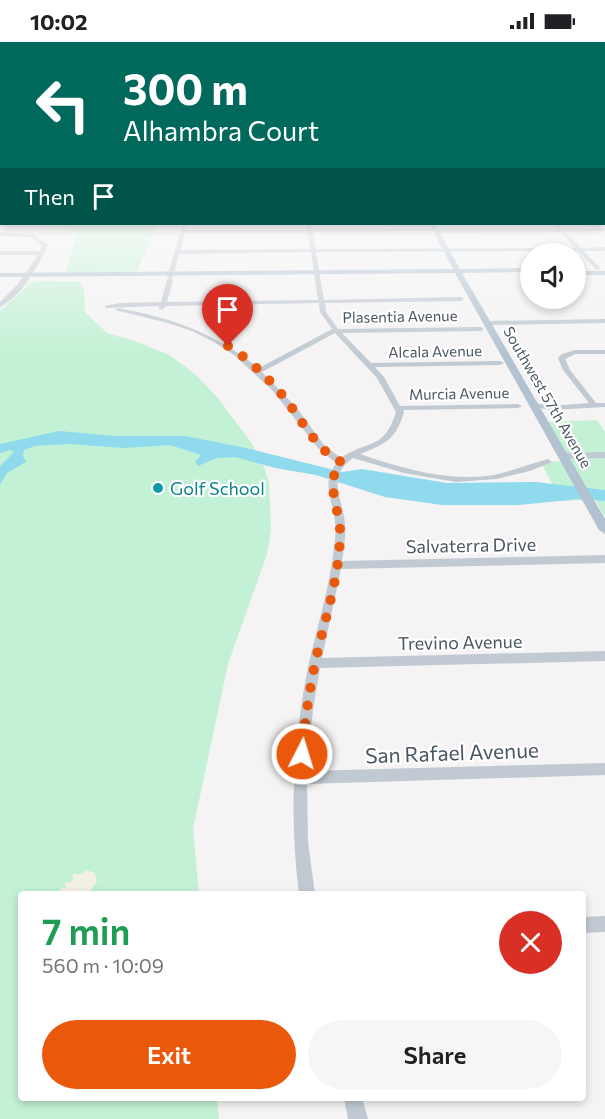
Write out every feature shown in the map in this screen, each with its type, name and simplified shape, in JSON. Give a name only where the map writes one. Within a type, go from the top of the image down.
[{"type":"main road","name":"Southwest 57th Avenue","points":[[450,255],[459,277],[482,309],[484,326],[534,405],[605,530]]},
{"type":"main road","points":[[586,270],[602,270]]},
{"type":"main road","points":[[0,277],[520,272]]},
{"type":"street","points":[[0,305],[26,277],[40,255]]},
{"type":"street","points":[[159,317],[176,255]]},
{"type":"street","points":[[313,255],[324,315],[386,384],[400,414],[397,427],[390,436],[354,455],[337,471]]},
{"type":"street","points":[[586,255],[602,270]]},
{"type":"street","points":[[307,891],[300,816],[300,778],[306,711],[337,565],[340,524],[337,471],[328,455],[282,395],[236,351],[186,326],[159,317],[107,307],[461,299]]},
{"type":"street","name":"Plasentia Avenue","points":[[258,371],[325,334],[337,331],[605,321]]},
{"type":"street","points":[[594,405],[567,370],[561,358],[569,354],[605,352]]},
{"type":"street","name":"Alcala Avenue","points":[[370,365],[500,363]]},
{"type":"street","points":[[534,405],[552,408],[605,405]]},
{"type":"street","name":"Murcia Avenue","points":[[399,408],[518,406]]},
{"type":"street","points":[[354,455],[401,469],[462,479],[503,476],[548,462]]},
{"type":"street","points":[[562,456],[605,455]]},
{"type":"street","name":"Salvaterra Drive","points":[[337,565],[605,559]]},
{"type":"street","name":"Trevino Avenue","points":[[315,663],[605,656]]},
{"type":"street","name":"San Rafael Avenue","points":[[300,778],[605,769]]},
{"type":"street","points":[[586,925],[605,924]]},
{"type":"street","points":[[354,1101],[358,1119]]},
{"type":"green space","points":[[71,255],[144,255],[137,271],[66,272]]},
{"type":"green space","points":[[79,282],[84,288],[85,312],[107,333],[138,342],[171,356],[197,376],[217,397],[250,441],[263,464],[269,483],[271,530],[267,554],[228,664],[193,829],[199,891],[18,891],[18,1101],[217,1101],[219,1119],[0,1119],[0,311],[31,283]]},
{"type":"green space","points":[[597,420],[605,432],[605,517],[595,500],[561,501],[541,462],[571,461],[547,422]]},
{"type":"sand","points":[[86,870],[95,873],[97,881],[90,891],[60,891],[61,888],[66,888],[65,883],[73,881],[73,874],[82,874]]},
{"type":"water","points":[[59,431],[115,436],[185,436],[246,448],[342,472],[362,469],[447,483],[536,482],[605,490],[605,501],[578,499],[519,505],[442,505],[385,497],[316,475],[275,468],[235,457],[217,458],[198,466],[195,462],[201,455],[170,445],[124,448],[69,444],[35,446],[24,450],[23,456],[26,462],[7,473],[0,485],[0,466],[14,452],[10,450],[0,453],[0,444]]},
{"type":"place","name":"Golf School","points":[[158,488]]},
{"type":"route","points":[[228,346],[277,389],[328,455],[342,462],[334,472],[333,481],[339,512],[339,550],[309,693],[302,754]]}]
